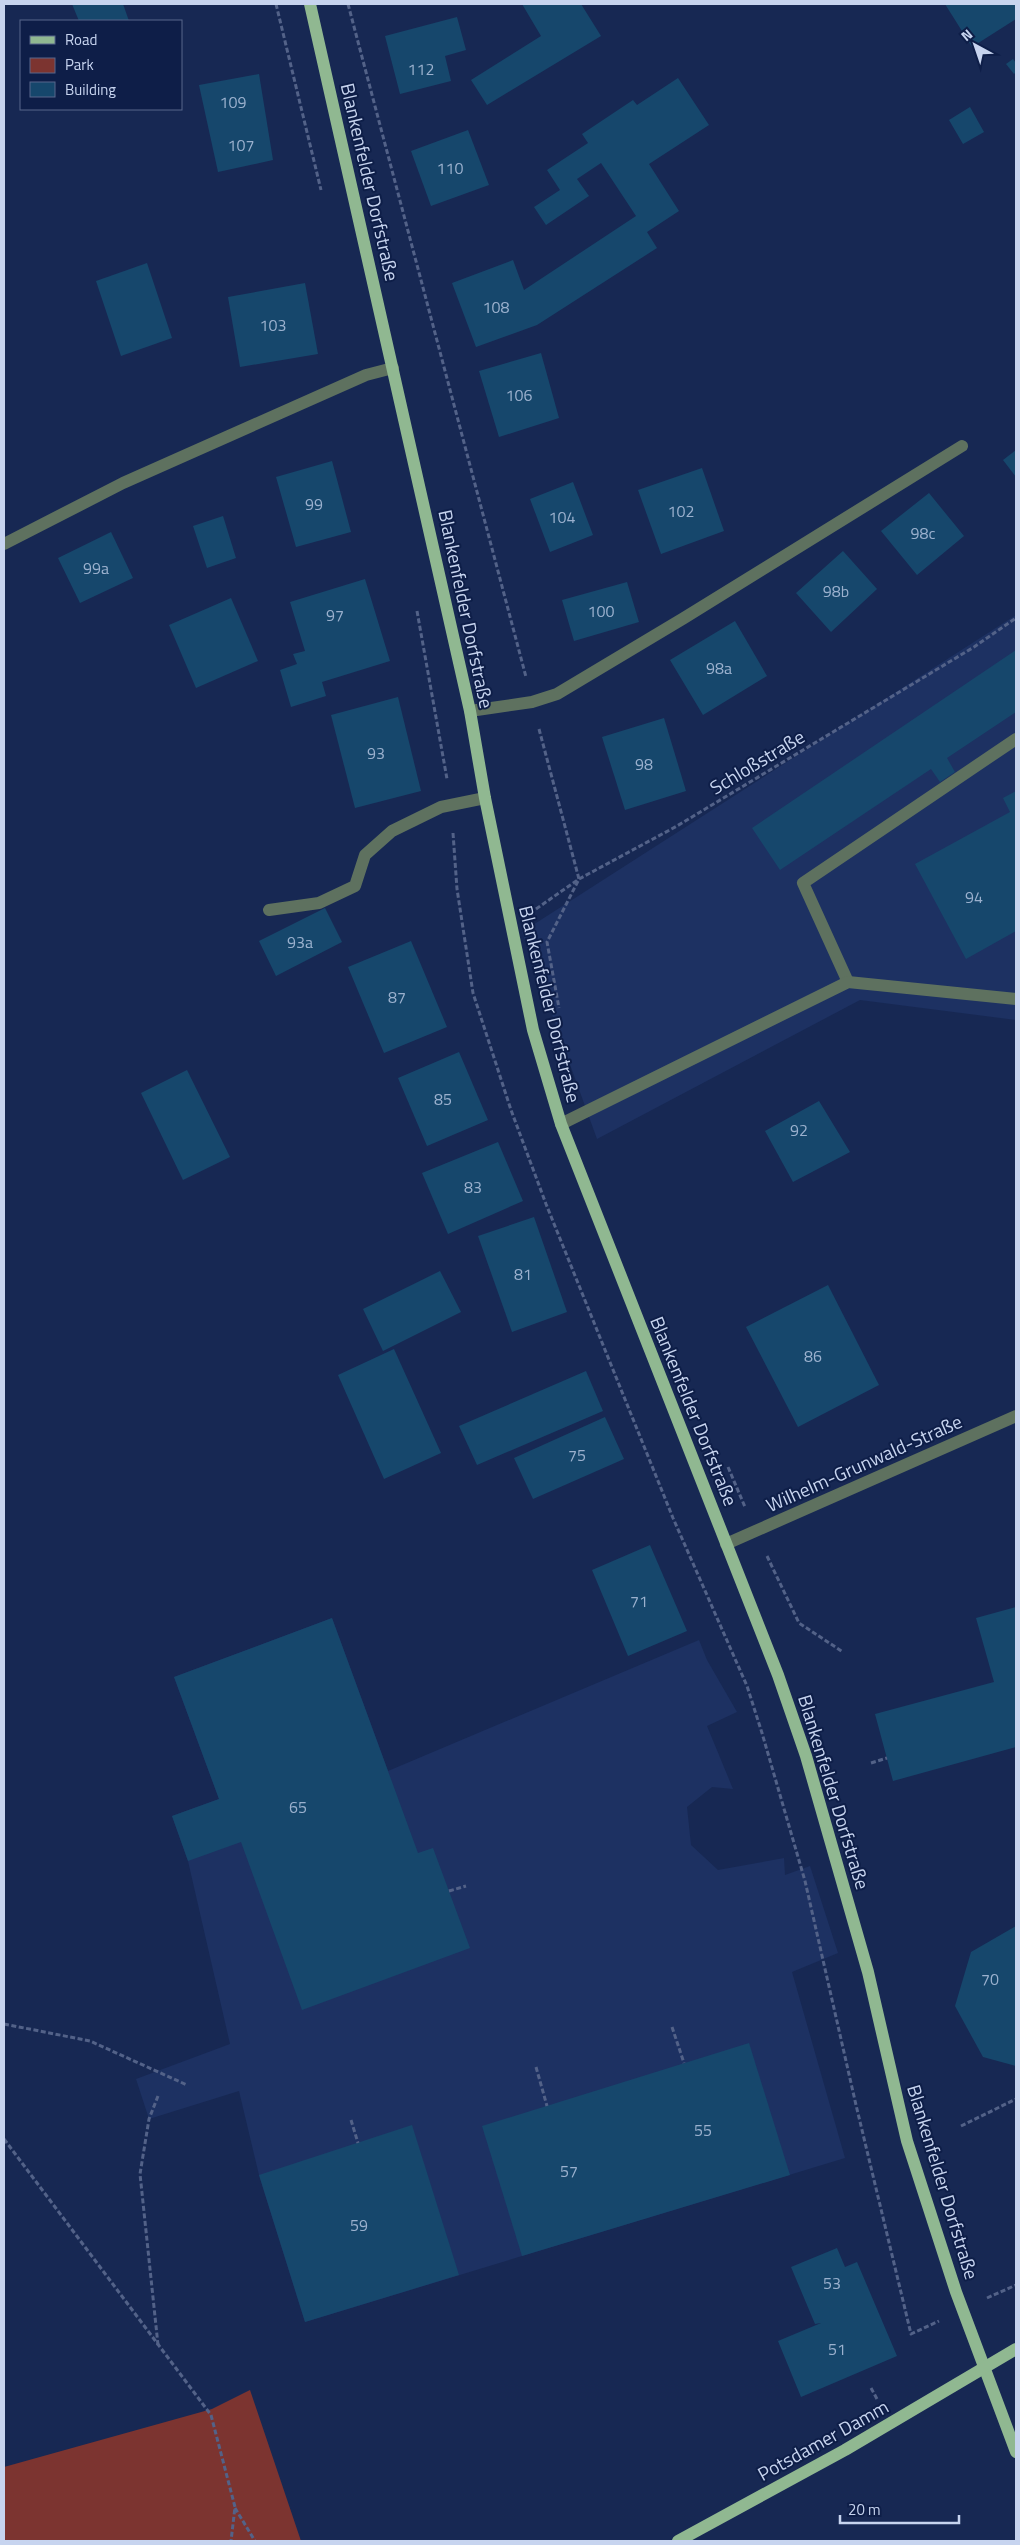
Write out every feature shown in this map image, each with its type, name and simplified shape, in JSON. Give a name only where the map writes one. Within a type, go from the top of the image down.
[{"type":"main road","name":"Blankenfelder Dorfstraße","points":[[310,4],[470,711],[485,798],[533,1030],[561,1124],[778,1674],[806,1756],[868,1972],[907,2141],[956,2292],[1016,2452]]},
{"type":"main road","name":"Potsdamer Damm","points":[[678,2541],[845,2450],[1016,2349]]},
{"type":"street","points":[[4,544],[123,483],[366,375],[393,368]]},
{"type":"street","points":[[470,711],[532,702],[557,694],[684,618],[962,446]]},
{"type":"street","points":[[848,982],[803,883],[1016,739]]},
{"type":"street","points":[[269,910],[319,903],[355,886],[365,855],[392,831],[441,807],[485,798]]},
{"type":"street","points":[[561,1124],[848,982],[1016,999]]},
{"type":"street","name":"Wilhelm-Grunwald-Straße","points":[[726,1544],[1016,1416]]},
{"type":"path","points":[[348,4],[579,879],[547,942],[559,1010]]},
{"type":"path","name":"Schloßstraße","points":[[511,926],[579,879],[676,826],[974,647],[1016,618]]},
{"type":"path","points":[[725,1459],[755,1531],[799,1623],[843,1652]]},
{"type":"path","points":[[871,1763],[887,1758]]},
{"type":"path","points":[[449,1891],[466,1886]]},
{"type":"path","points":[[4,2024],[90,2042],[187,2085]]},
{"type":"path","points":[[672,2027],[684,2063]]},
{"type":"path","points":[[536,2067],[547,2106]]},
{"type":"path","points":[[158,2096],[149,2119],[140,2174],[158,2345]]},
{"type":"path","points":[[961,2126],[1016,2099]]},
{"type":"path","points":[[351,2120],[358,2143]]},
{"type":"path","points":[[4,2139],[211,2415],[235,2507],[254,2541]]},
{"type":"path","points":[[231,2541],[235,2507]]},
{"type":"shaded area","points":[[1016,615],[1016,1020],[860,1000],[597,1139],[522,932]]},
{"type":"shaded area","points":[[332,1618],[388,1771],[699,1640],[707,1660],[737,1712],[707,1726],[733,1789],[712,1787],[687,1807],[691,1845],[718,1870],[784,1858],[785,1875],[810,1866],[838,1953],[792,1972],[845,2158],[305,2322],[259,2175],[239,2091],[149,2119],[136,2079],[230,2044],[188,1861],[172,1816],[219,1799],[174,1677]]},
{"type":"green space","points":[[250,2390],[301,2541],[4,2541],[4,2467],[212,2409]]},
{"type":"building","points":[[72,4],[123,4],[129,20],[79,20]]},
{"type":"building","points":[[522,4],[581,4],[601,36],[487,105],[471,80],[541,36]]},
{"type":"building","points":[[945,4],[1016,4],[1016,19],[972,47]]},
{"type":"building","points":[[457,17],[466,50],[445,56],[451,81],[400,94],[385,36]]},
{"type":"building","points":[[1013,59],[1016,63],[1016,72],[1014,74],[1006,64]]},
{"type":"building","points":[[259,74],[273,160],[218,172],[199,85]]},
{"type":"building","points":[[678,78],[709,125],[649,164],[679,211],[647,232],[657,248],[537,325],[476,347],[452,283],[513,260],[524,290],[636,216],[601,163],[577,179],[589,196],[546,225],[534,207],[560,190],[547,170],[588,143],[582,134],[633,100],[637,105]]},
{"type":"building","points":[[970,107],[984,132],[963,144],[949,120]]},
{"type":"building","points":[[468,130],[489,185],[431,206],[411,151]]},
{"type":"building","points":[[147,263],[172,338],[121,356],[96,281]]},
{"type":"building","points":[[305,283],[318,354],[240,367],[228,297]]},
{"type":"building","points":[[541,353],[559,418],[499,437],[479,371]]},
{"type":"building","points":[[1016,450],[1016,477],[1003,460]]},
{"type":"building","points":[[332,461],[351,532],[296,547],[276,477]]},
{"type":"building","points":[[702,468],[724,531],[661,554],[638,490]]},
{"type":"building","points":[[573,482],[593,535],[550,552],[530,499]]},
{"type":"building","points":[[929,493],[964,536],[917,575],[881,531]]},
{"type":"building","points":[[223,516],[236,558],[207,568],[193,526]]},
{"type":"building","points":[[111,532],[133,578],[80,603],[58,558]]},
{"type":"building","points":[[843,551],[877,589],[831,632],[796,593]]},
{"type":"building","points":[[365,579],[390,661],[322,682],[326,696],[291,707],[280,670],[297,664],[293,654],[305,651],[290,602]]},
{"type":"building","points":[[627,582],[639,622],[574,641],[562,600]]},
{"type":"building","points":[[231,598],[258,661],[196,688],[169,625]]},
{"type":"building","points":[[735,621],[767,676],[703,715],[670,660]]},
{"type":"building","points":[[1016,650],[1016,712],[947,758],[955,772],[940,782],[931,769],[780,870],[752,828]]},
{"type":"building","points":[[398,697],[421,791],[355,808],[331,715]]},
{"type":"building","points":[[664,718],[686,791],[625,810],[602,737]]},
{"type":"building","points":[[1016,791],[1016,931],[966,959],[915,864],[1010,812],[1003,798]]},
{"type":"building","points":[[325,908],[342,942],[276,976],[259,941]]},
{"type":"building","points":[[411,941],[447,1027],[384,1053],[348,967]]},
{"type":"building","points":[[459,1052],[488,1120],[427,1146],[398,1078]]},
{"type":"building","points":[[187,1070],[230,1157],[183,1180],[141,1093]]},
{"type":"building","points":[[819,1101],[850,1152],[793,1182],[765,1131]]},
{"type":"building","points":[[498,1142],[523,1201],[448,1234],[422,1173]]},
{"type":"building","points":[[534,1217],[567,1312],[512,1332],[478,1236]]},
{"type":"building","points":[[440,1271],[461,1312],[383,1351],[363,1309]]},
{"type":"building","points":[[828,1285],[879,1385],[798,1427],[746,1327]]},
{"type":"building","points":[[394,1349],[441,1453],[384,1479],[338,1375]]},
{"type":"building","points":[[586,1371],[603,1411],[477,1465],[459,1426]]},
{"type":"building","points":[[605,1417],[624,1459],[533,1499],[514,1458]]},
{"type":"building","points":[[650,1545],[687,1631],[628,1656],[592,1570]]},
{"type":"building","points":[[1016,1607],[1016,1747],[893,1781],[875,1714],[994,1682],[976,1618]]},
{"type":"building","points":[[332,1618],[418,1853],[433,1848],[470,1948],[302,2010],[241,1842],[188,1861],[172,1816],[219,1799],[174,1677]]},
{"type":"building","points":[[1016,1926],[1016,2066],[983,2057],[955,2006],[971,1952]]},
{"type":"building","points":[[749,2043],[790,2175],[522,2256],[482,2126]]},
{"type":"building","points":[[412,2125],[459,2275],[305,2322],[259,2175]]},
{"type":"building","points":[[837,2248],[845,2267],[857,2262],[897,2356],[801,2397],[778,2341],[821,2323],[815,2324],[791,2267]]}]
